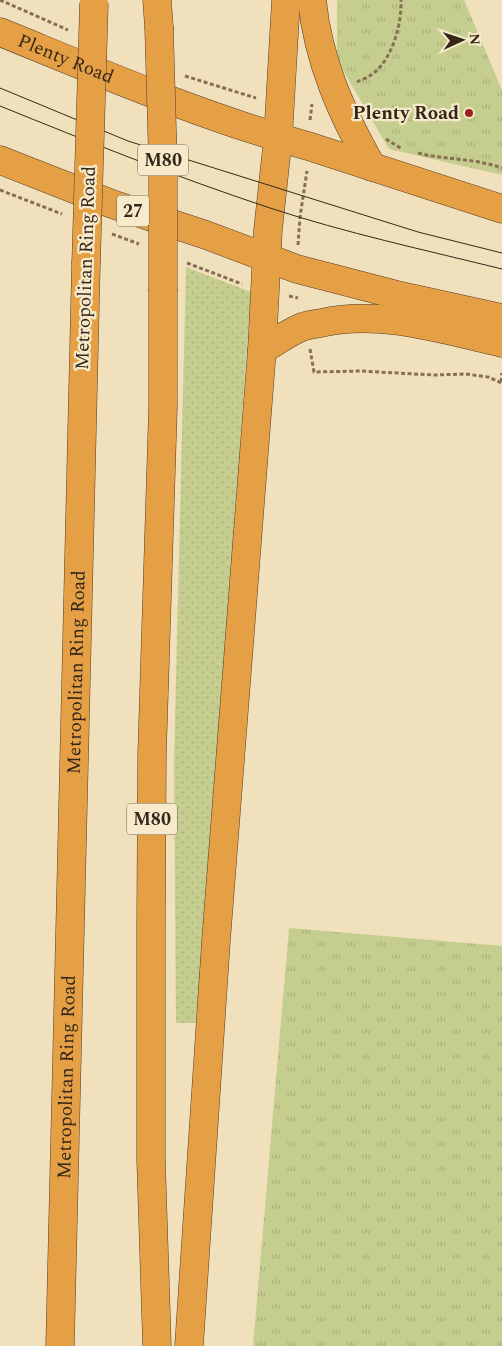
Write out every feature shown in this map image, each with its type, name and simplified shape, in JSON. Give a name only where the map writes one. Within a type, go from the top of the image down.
[{"type":"highway","name":"M80","points":[[157,0],[163,164],[163,407],[152,755],[151,916],[151,1160],[157,1346]]},
{"type":"highway","points":[[189,1346],[216,941],[262,350],[270,208],[278,138],[286,0]]},
{"type":"highway","points":[[312,0],[314,24],[333,92],[372,167]]},
{"type":"highway","name":"Metropolitan Ring Road","points":[[60,1346],[94,2]]},
{"type":"highway","name":"Plenty Road","points":[[0,32],[126,84],[278,138],[502,209]]},
{"type":"highway","name":"27","points":[[0,160],[112,204],[306,272],[401,296],[502,318]]},
{"type":"highway","points":[[262,350],[306,334],[329,321],[353,318],[386,319],[502,343]]},
{"type":"path","points":[[309,127],[333,92],[371,75],[382,64],[391,49],[397,30],[401,0]]},
{"type":"path","points":[[384,137],[405,150]]},
{"type":"path","points":[[414,152],[442,158],[477,161],[502,168]]},
{"type":"path","points":[[298,230],[307,167]]},
{"type":"path","points":[[306,334],[314,372],[360,371],[466,374],[488,377],[502,383],[502,372]]},
{"type":"green space","points":[[337,0],[464,0],[502,90],[502,175],[389,149],[337,60]]},
{"type":"green space","points":[[186,267],[251,292],[198,1023],[176,1023],[174,763]]},
{"type":"green space","points":[[289,928],[502,946],[502,1346],[253,1346]]},
{"type":"tram line","points":[[0,88],[128,141],[418,232],[502,253]]},
{"type":"tram line","points":[[0,106],[168,172],[270,208],[357,233],[502,269]]},
{"type":"place","name":"Plenty Road","points":[[469,113]]}]
